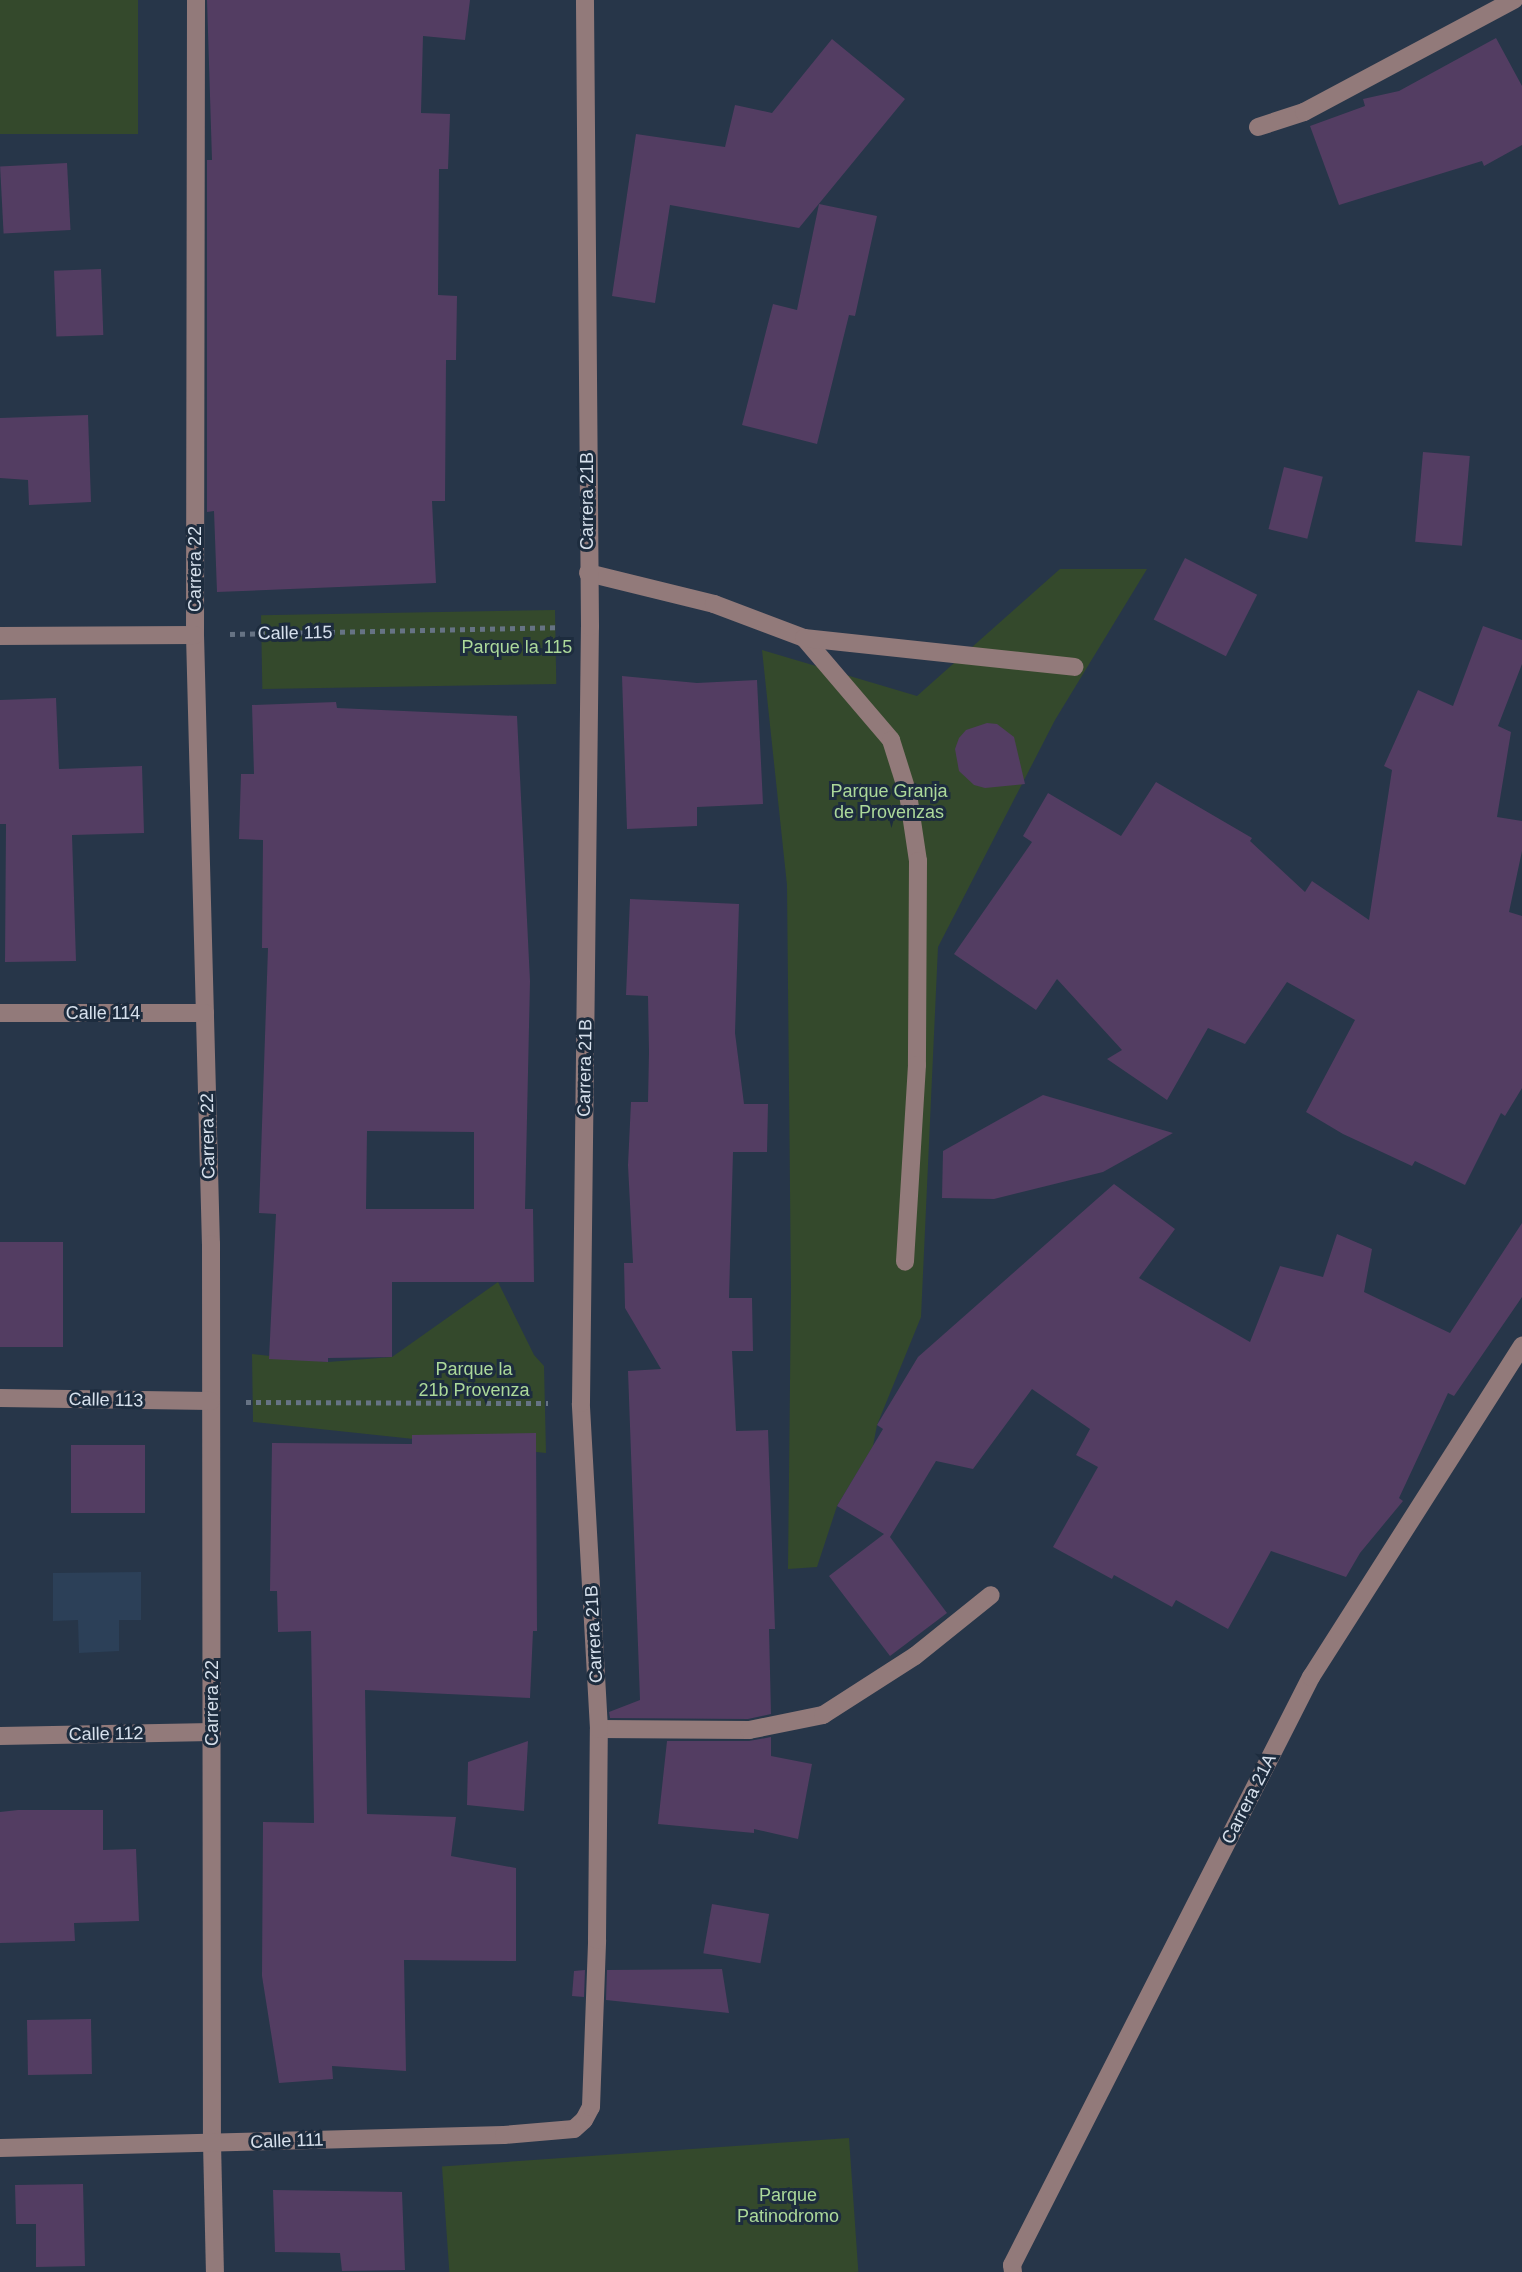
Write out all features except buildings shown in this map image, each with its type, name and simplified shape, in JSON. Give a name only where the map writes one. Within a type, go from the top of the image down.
[{"type":"street","name":"Carrera 22","points":[[196,0],[195,635],[205,1013],[211,1401],[212,2143],[215,2272]]},
{"type":"street","name":"Carrera 21B","points":[[574,2129],[584,2120],[590,2107],[597,1940],[599,1729],[581,1403],[590,627],[585,0]]},
{"type":"street","points":[[1258,127],[1304,112],[1514,0]]},
{"type":"street","points":[[588,573],[714,604],[804,638],[1074,667]]},
{"type":"street","points":[[0,636],[195,635]]},
{"type":"street","points":[[804,638],[891,740],[908,794],[918,860],[918,1051],[905,1262]]},
{"type":"street","name":"Calle 114","points":[[0,1013],[205,1013]]},
{"type":"street","name":"Carrera 21A","points":[[1013,2272],[1012,2265],[1311,1677],[1522,1346]]},
{"type":"street","name":"Calle 113","points":[[0,1398],[211,1401]]},
{"type":"street","points":[[599,1729],[749,1730],[823,1714],[915,1656],[991,1595]]},
{"type":"street","name":"Calle 112","points":[[0,1736],[212,1732]]},
{"type":"street","name":"Calle 111","points":[[0,2148],[504,2135],[574,2129]]},
{"type":"path","name":"Calle 115","points":[[195,635],[590,627]]},
{"type":"path","points":[[211,1401],[581,1403]]},
{"type":"shaded area","points":[[141,1572],[141,1620],[119,1620],[119,1651],[79,1653],[78,1620],[53,1621],[53,1573]]},
{"type":"green space","points":[[0,0],[138,0],[138,134],[0,134]]},
{"type":"green space","name":"Parque Granja de Provenzas","points":[[1060,569],[1147,569],[1055,720],[938,947],[921,1317],[877,1425],[873,1446],[837,1506],[817,1567],[788,1569],[791,1290],[787,885],[762,650],[917,696]]},
{"type":"green space","name":"Parque la 115","points":[[555,610],[556,684],[262,689],[261,615]]},
{"type":"green space","name":"Parque la 21b Provenza","points":[[498,1282],[534,1355],[544,1366],[546,1453],[253,1422],[252,1354],[328,1362],[392,1357]]},
{"type":"green space","name":"Parque Patinodromo","points":[[849,2138],[858,2272],[449,2272],[442,2166]]}]
